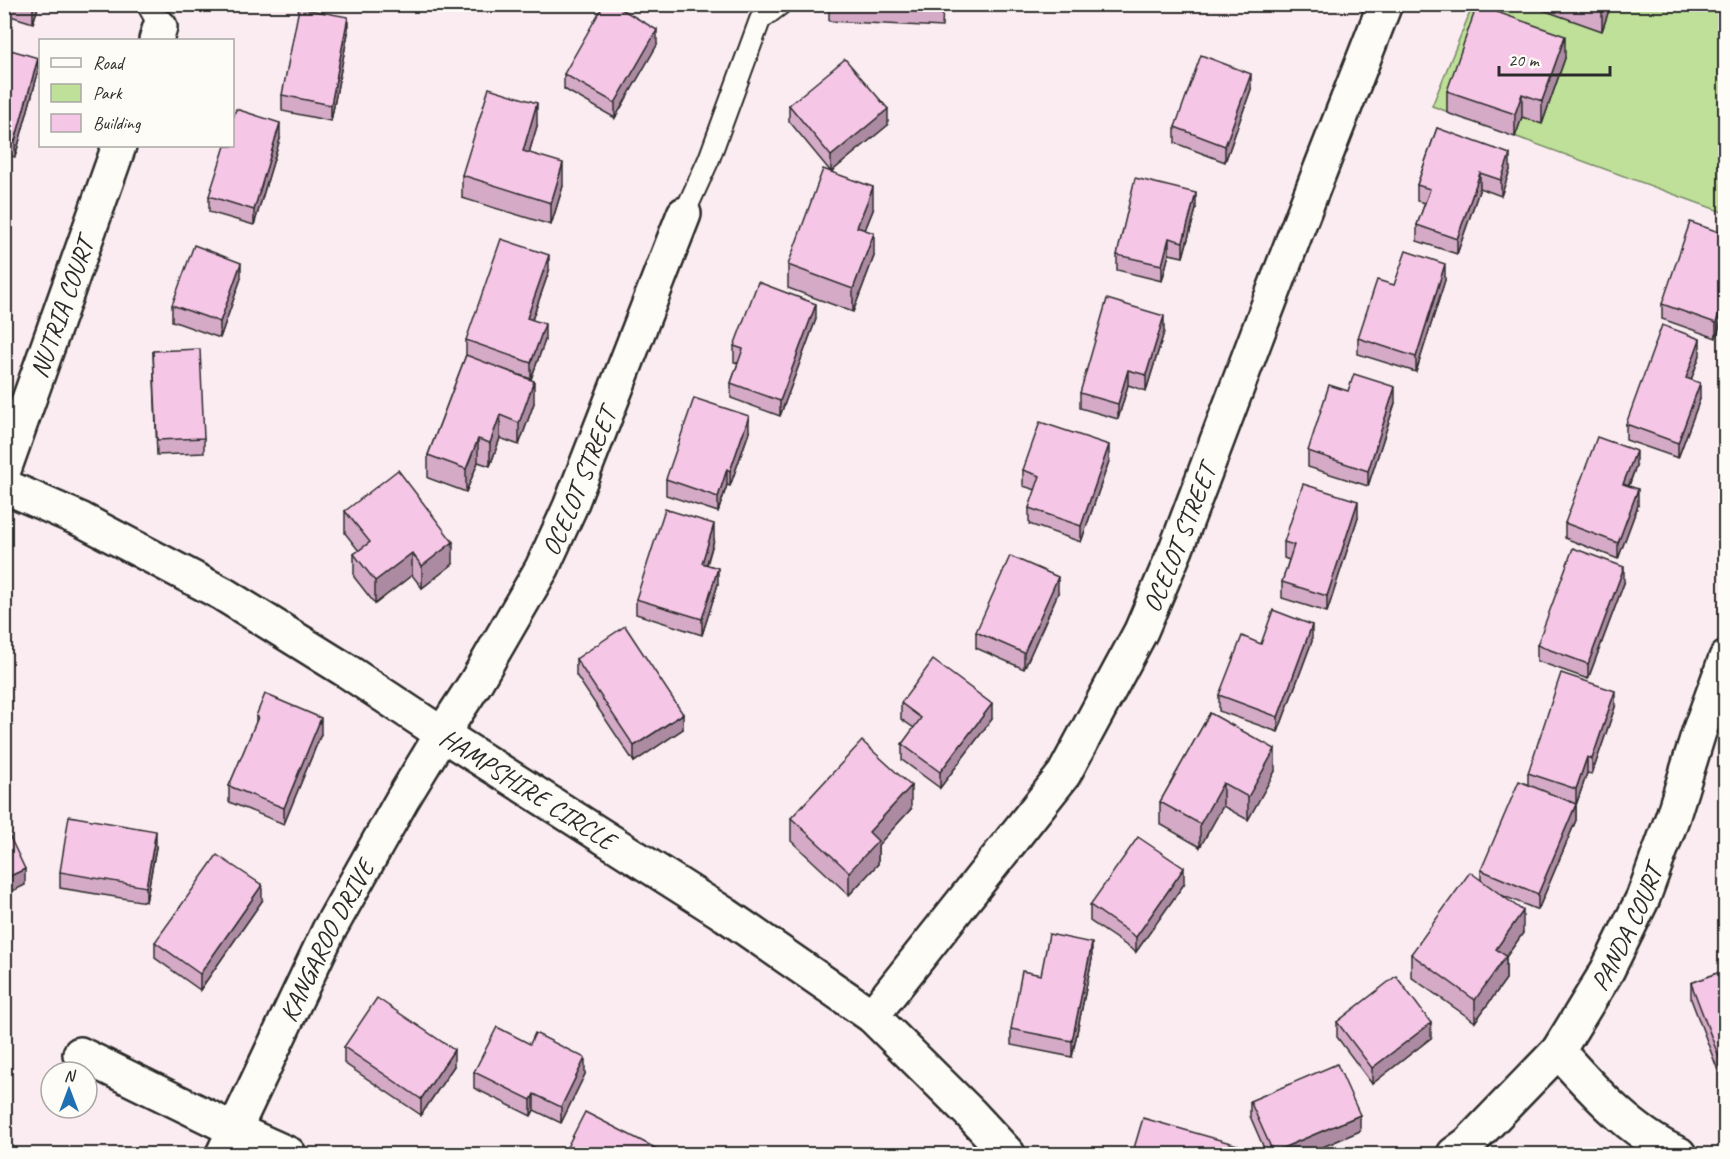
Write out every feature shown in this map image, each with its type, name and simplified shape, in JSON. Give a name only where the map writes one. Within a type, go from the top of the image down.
[{"type":"street","name":"OCELOT STREET","points":[[872,1016],[1064,774],[1141,631],[1176,549],[1385,4]]},
{"type":"street","name":"NUTRIA COURT","points":[[4,470],[119,147]]},
{"type":"street","name":"OCELOT STREET","points":[[442,734],[476,682],[546,558],[570,507],[684,214]]},
{"type":"street","name":"HAMPSHIRE CIRCLE","points":[[4,486],[82,520],[223,594],[347,670],[442,734],[726,915],[872,1016],[970,1113],[1008,1155]]},
{"type":"street","name":"PANDA COURT","points":[[1454,1155],[1469,1143],[1558,1052],[1607,971],[1643,898],[1673,816],[1725,658]]},
{"type":"street","name":"KANGAROO DRIVE","points":[[228,1142],[329,930],[442,734]]},
{"type":"street","points":[[1558,1052],[1588,1085],[1638,1130],[1665,1149],[1679,1155]]},
{"type":"street","points":[[80,1054],[228,1142],[289,1155]]},
{"type":"lane","points":[[684,214],[709,159],[760,20],[781,4]]},
{"type":"green space","points":[[1473,5],[1725,5],[1725,213],[1432,106]]},
{"type":"building","points":[[604,4],[613,4],[657,30],[615,103],[564,74]]},
{"type":"building","points":[[1591,4],[1603,4],[1602,8]]},
{"type":"building","points":[[1477,5],[1565,36],[1542,101],[1522,94],[1515,114],[1447,91]]},
{"type":"building","points":[[299,8],[348,17],[331,105],[282,95]]},
{"type":"building","points":[[4,48],[38,58],[15,141],[4,138]]},
{"type":"building","points":[[1201,55],[1251,74],[1225,146],[1175,127]]},
{"type":"building","points":[[845,59],[888,109],[831,156],[789,105]]},
{"type":"building","points":[[489,88],[537,103],[523,151],[563,163],[551,203],[462,175]]},
{"type":"building","points":[[236,109],[280,123],[254,210],[209,196],[225,147],[234,147]]},
{"type":"building","points":[[1437,128],[1510,154],[1501,180],[1480,173],[1457,239],[1417,225],[1430,189],[1417,185]]},
{"type":"building","points":[[823,169],[873,187],[857,227],[874,233],[853,289],[788,265]]},
{"type":"building","points":[[1135,178],[1196,193],[1183,242],[1169,238],[1162,265],[1117,255]]},
{"type":"building","points":[[1690,222],[1725,234],[1725,294],[1716,323],[1662,304]]},
{"type":"building","points":[[501,239],[549,255],[527,318],[545,324],[531,363],[466,340]]},
{"type":"building","points":[[194,245],[241,263],[220,322],[172,305]]},
{"type":"building","points":[[1406,251],[1445,264],[1416,357],[1358,338],[1377,280],[1394,285]]},
{"type":"building","points":[[758,282],[816,304],[780,401],[731,383],[743,349],[734,346]]},
{"type":"building","points":[[1107,299],[1164,316],[1146,375],[1128,370],[1118,404],[1080,393]]},
{"type":"building","points":[[1662,325],[1700,339],[1686,378],[1700,383],[1678,443],[1626,424]]},
{"type":"building","points":[[200,349],[204,438],[157,440],[153,351]]},
{"type":"building","points":[[466,355],[534,381],[519,423],[500,415],[490,443],[478,439],[466,469],[428,455]]},
{"type":"building","points":[[1354,374],[1395,387],[1368,471],[1308,451],[1329,385],[1348,391]]},
{"type":"building","points":[[694,398],[749,416],[730,471],[727,469],[718,497],[666,479]]},
{"type":"building","points":[[1040,422],[1109,445],[1081,526],[1029,508],[1040,476],[1023,470]]},
{"type":"building","points":[[1597,437],[1636,451],[1623,484],[1638,489],[1618,543],[1565,523]]},
{"type":"building","points":[[398,470],[453,542],[422,566],[412,553],[375,581],[354,554],[370,542],[345,511]]},
{"type":"building","points":[[1303,484],[1358,501],[1327,596],[1282,582],[1294,545],[1284,542]]},
{"type":"building","points":[[665,509],[714,524],[702,563],[718,568],[702,619],[636,599]]},
{"type":"building","points":[[1573,548],[1624,567],[1588,664],[1537,645]]},
{"type":"building","points":[[1010,556],[1058,577],[1024,653],[976,632]]},
{"type":"building","points":[[1273,610],[1312,625],[1278,717],[1219,695],[1242,636],[1261,644]]},
{"type":"building","points":[[625,626],[683,714],[634,746],[576,659]]},
{"type":"building","points":[[933,660],[992,704],[940,772],[902,744],[921,718],[901,703]]},
{"type":"building","points":[[1561,673],[1615,691],[1592,759],[1587,757],[1576,789],[1528,773]]},
{"type":"building","points":[[265,694],[321,718],[284,808],[229,786],[258,717],[256,716]]},
{"type":"building","points":[[1210,713],[1275,749],[1248,797],[1223,783],[1200,824],[1160,802]]},
{"type":"building","points":[[862,741],[911,786],[869,832],[878,841],[849,872],[791,818]]},
{"type":"building","points":[[1519,781],[1576,804],[1538,894],[1481,870]]},
{"type":"building","points":[[69,816],[156,831],[146,887],[60,872]]},
{"type":"building","points":[[9,835],[25,869],[4,879],[4,837]]},
{"type":"building","points":[[1138,837],[1184,868],[1136,937],[1090,905]]},
{"type":"building","points":[[217,855],[262,885],[200,974],[155,942]]},
{"type":"building","points":[[1470,872],[1523,911],[1496,949],[1506,956],[1475,1000],[1411,954]]},
{"type":"building","points":[[1049,934],[1092,943],[1072,1041],[1011,1029],[1022,971],[1041,975]]},
{"type":"building","points":[[1725,970],[1725,1073],[1691,983]]},
{"type":"building","points":[[1396,976],[1431,1023],[1372,1068],[1337,1022]]},
{"type":"building","points":[[377,998],[454,1050],[421,1099],[344,1047]]},
{"type":"building","points":[[497,1027],[530,1044],[535,1033],[585,1058],[561,1107],[534,1094],[531,1100],[474,1072]]},
{"type":"building","points":[[1337,1064],[1360,1115],[1273,1152],[1250,1101]]},
{"type":"building","points":[[585,1112],[669,1155],[563,1155]]},
{"type":"building","points":[[1143,1118],[1255,1150],[1253,1155],[1132,1155]]}]
